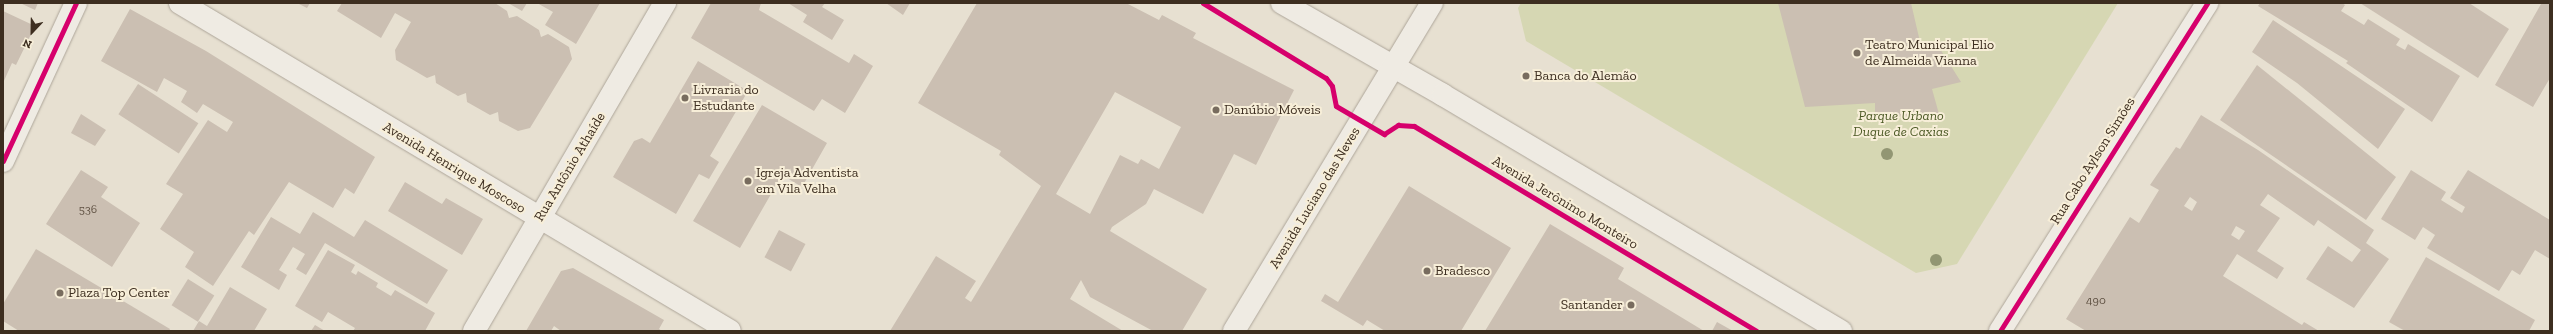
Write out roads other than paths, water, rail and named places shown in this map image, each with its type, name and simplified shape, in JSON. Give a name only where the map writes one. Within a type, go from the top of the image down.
[{"type":"main road","points":[[3,161],[76,3]]},
{"type":"main road","name":"Avenida Henrique Moscoso","points":[[180,3],[539,219],[730,331]]},
{"type":"main road","name":"Rua Antônio Athaíde","points":[[474,331],[665,3]]},
{"type":"main road","points":[[1282,3],[1841,331]]},
{"type":"main road","name":"Avenida Luciano das Neves","points":[[1234,331],[1432,3]]},
{"type":"main road","name":"Rua Cabo Aylson Simões","points":[[2000,331],[2207,3]]},
{"type":"place","name":"Teatro Municipal Elio de Almeida Vianna","points":[[1857,53]]},
{"type":"place","name":"Banca do Alemão","points":[[1526,76]]},
{"type":"place","name":"Livraria do Estudante","points":[[685,98]]},
{"type":"place","name":"Danúbio Móveis","points":[[1216,110]]},
{"type":"place","name":"Igreja Adventista em Vila Velha","points":[[748,181]]},
{"type":"place","name":"Bradesco","points":[[1427,271]]},
{"type":"place","name":"Plaza Top Center","points":[[60,293]]},
{"type":"place","name":"Santander","points":[[1631,305]]},
{"type":"park label","name":"Parque Urbano Duque de Caxias","points":[[1901,124]]}]
